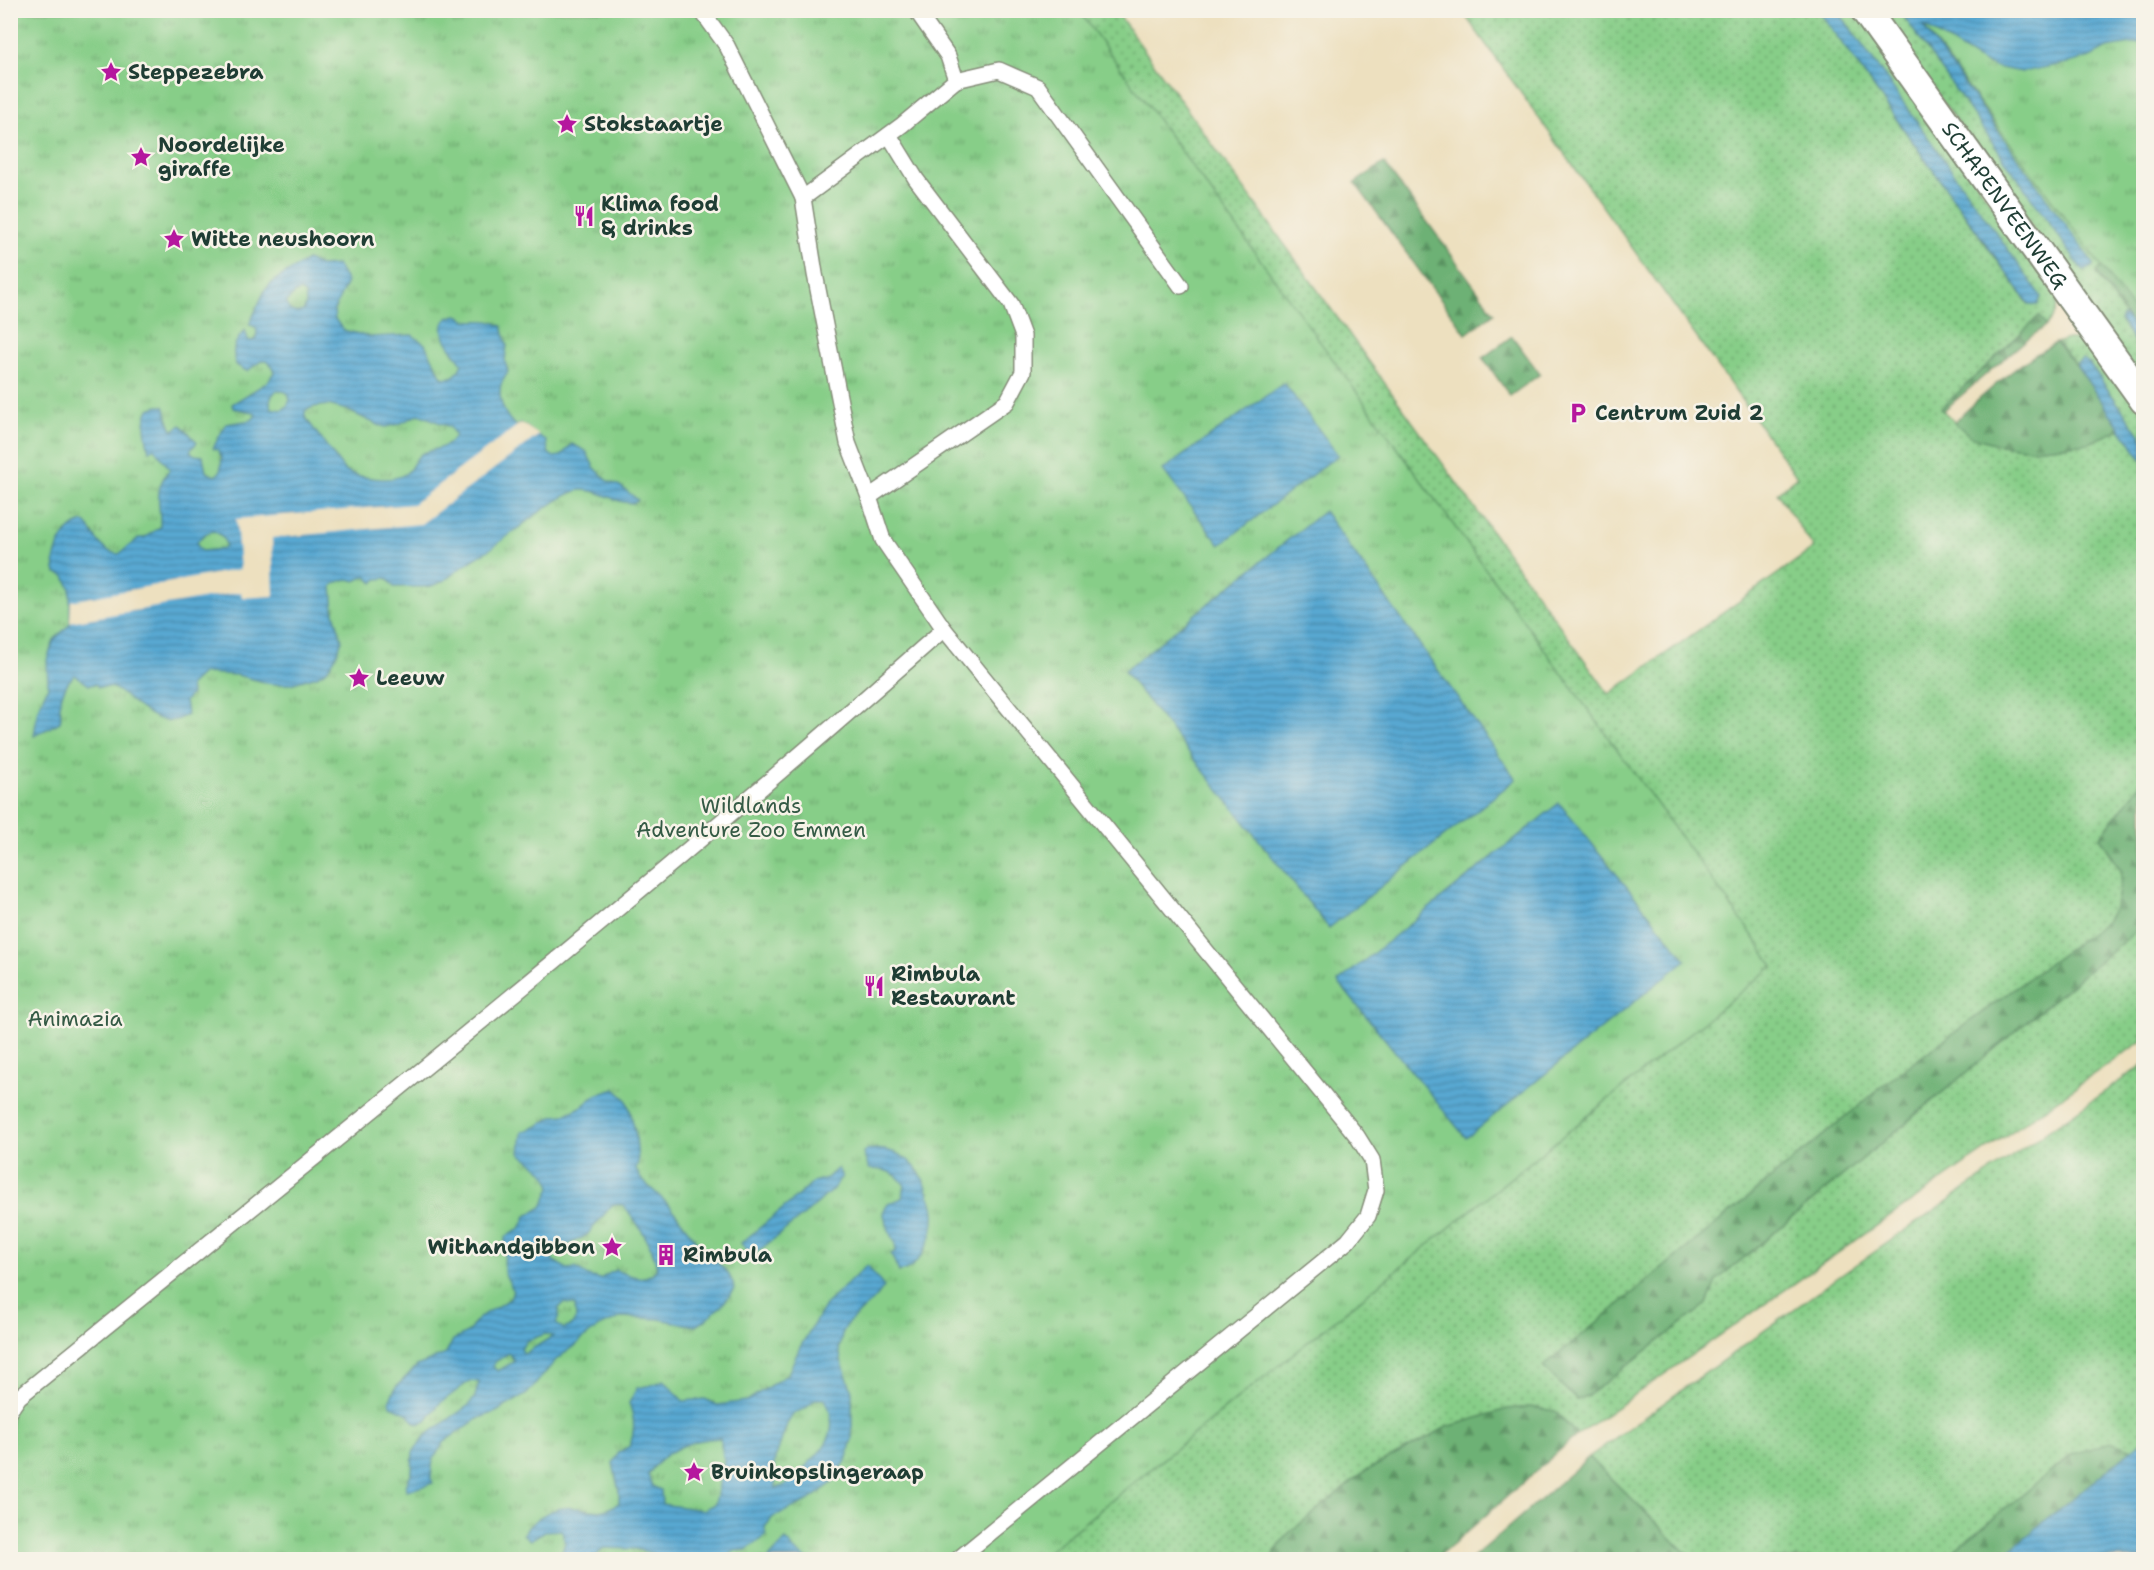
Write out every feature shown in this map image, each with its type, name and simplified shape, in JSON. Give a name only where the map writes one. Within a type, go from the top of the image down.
[{"type":"street","name":"SCHAPENVEENWEG","points":[[1865,10],[2144,400]]},
{"type":"lane","points":[[701,10],[727,46],[803,198],[815,274],[848,443],[883,540],[944,629],[1358,1136],[1372,1160],[1376,1190],[1368,1216],[1348,1241],[957,1560]]},
{"type":"lane","points":[[916,10],[948,56],[956,80]]},
{"type":"lane","points":[[803,198],[889,135],[956,80],[999,70],[1038,87],[1181,286]]},
{"type":"lane","points":[[869,497],[1007,402],[1023,372],[1023,336],[1011,304],[916,179],[889,135]]},
{"type":"lane","points":[[10,1410],[19,1397],[493,1012],[808,749],[944,629]]},
{"type":"green space","name":"Wildlands Adventure Zoo Emmen","points":[[11,11],[1079,11],[1773,966],[1039,1559],[11,1560]]},
{"type":"green space","points":[[969,11],[1116,11],[1609,694],[1814,548],[1777,493],[1797,477],[1462,11],[1819,11],[2029,305],[2041,299],[1838,11],[1857,11],[2058,299],[2055,314],[2046,326],[2038,317],[1941,409],[1970,436],[2000,445],[2032,449],[2089,443],[2121,429],[2143,461],[2143,781],[2100,837],[2122,872],[2117,903],[2106,922],[1895,1076],[1544,1367],[1576,1400],[1590,1394],[1707,1304],[1716,1281],[2143,925],[2143,1040],[1577,1435],[1555,1411],[1447,1427],[1364,1472],[1289,1533],[1270,1559],[1039,1559],[1773,966]]},
{"type":"green space","points":[[1878,11],[1900,11],[2034,200],[2093,266],[1920,23],[2143,231],[2096,273],[2126,317],[2120,320],[2143,355],[2143,382]]},
{"type":"green space","points":[[1912,11],[2143,11],[2143,323]]},
{"type":"green space","points":[[1384,163],[1494,313],[1466,334],[1355,183]]},
{"type":"green space","points":[[2143,231],[2143,342],[2096,272]]},
{"type":"green space","points":[[2039,316],[2046,326],[2026,340],[1943,411],[1941,409]]},
{"type":"green space","points":[[1512,336],[1540,374],[1510,396],[1483,358]]},
{"type":"green space","points":[[2067,339],[2077,339],[2099,350],[2143,412],[2143,439],[2089,363],[2077,363],[2077,366],[2057,343]]},
{"type":"green space","points":[[2056,343],[2077,366],[2121,429],[2089,443],[2032,449],[2000,445],[1970,436],[1954,422],[2015,369]]},
{"type":"green space","points":[[2143,781],[2143,925],[1716,1281],[1707,1304],[1590,1394],[1577,1400],[1543,1367],[1895,1076],[2106,922],[2117,903],[2122,872],[2100,837]]},
{"type":"green space","points":[[2143,1065],[2144,1442],[2132,1450],[2128,1448],[2073,1454],[1942,1560],[1692,1559],[1589,1457],[1840,1276]]},
{"type":"green space","points":[[1531,1407],[1555,1411],[1577,1435],[1436,1559],[1270,1559],[1289,1533],[1364,1472],[1447,1427],[1507,1409]]},
{"type":"green space","points":[[2111,1442],[2132,1450],[1999,1559],[1942,1560],[2073,1454]]},
{"type":"green space","points":[[1589,1457],[1692,1559],[1472,1559]]},
{"type":"water","points":[[1819,11],[1838,11],[2041,296],[2038,305],[2030,305]]},
{"type":"water","points":[[1900,11],[2143,11],[2143,42],[2107,48],[2090,57],[2022,72],[1984,63],[1922,25],[2093,266],[2084,271],[2081,268]]},
{"type":"water","points":[[307,260],[320,266],[337,265],[347,282],[334,310],[335,319],[343,330],[371,337],[412,335],[425,344],[442,377],[455,375],[462,363],[446,341],[442,328],[448,318],[457,315],[465,320],[487,321],[502,326],[507,345],[505,361],[508,372],[501,385],[500,396],[503,409],[509,419],[517,426],[521,423],[546,441],[549,454],[554,457],[561,456],[572,444],[586,451],[594,467],[608,481],[620,486],[638,500],[634,503],[627,503],[589,490],[573,492],[550,505],[436,585],[394,587],[387,578],[377,579],[373,583],[366,576],[355,581],[346,580],[337,583],[332,586],[334,613],[342,640],[327,670],[317,676],[290,684],[272,684],[237,675],[203,673],[190,685],[191,694],[185,701],[187,714],[169,721],[150,715],[111,687],[89,685],[75,675],[62,694],[60,722],[34,736],[38,709],[48,686],[47,660],[54,640],[70,624],[70,588],[65,576],[56,573],[55,566],[60,543],[70,530],[83,522],[103,547],[119,554],[139,538],[144,538],[160,527],[159,490],[170,469],[154,448],[149,451],[145,425],[149,409],[164,406],[173,431],[181,425],[197,442],[190,451],[195,455],[203,456],[206,472],[215,476],[220,472],[222,458],[218,450],[213,448],[226,424],[252,420],[256,415],[253,412],[233,408],[232,404],[268,382],[274,372],[267,361],[261,361],[247,371],[236,365],[234,350],[245,330],[248,340],[256,339],[257,330],[254,326],[249,325],[265,290],[275,280]],"holes":[[[300,291],[305,294],[306,304],[303,311],[294,312],[288,308],[287,301]],[[276,391],[283,391],[288,393],[290,400],[282,410],[271,408],[270,399]],[[328,405],[347,410],[386,427],[399,424],[419,414],[450,427],[455,435],[446,446],[420,455],[410,469],[399,477],[384,479],[358,476],[345,471],[305,417],[305,411],[313,407]],[[213,531],[218,533],[226,546],[222,549],[202,551],[197,542],[205,534]]]},
{"type":"water","points":[[2122,316],[2126,317],[2143,342],[2143,355],[2120,320]]},
{"type":"water","points":[[2083,359],[2089,363],[2143,439],[2143,461],[2077,366],[2077,363]]},
{"type":"water","points":[[1284,383],[1338,455],[1220,545],[1163,470]]},
{"type":"water","points":[[1324,511],[1516,779],[1329,928],[1124,671]]},
{"type":"water","points":[[1559,803],[1686,960],[1466,1138],[1338,982]]},
{"type":"water","points":[[615,1089],[626,1099],[636,1136],[638,1162],[636,1169],[641,1179],[670,1206],[698,1243],[728,1273],[734,1290],[722,1305],[695,1326],[659,1319],[622,1317],[597,1328],[556,1360],[527,1394],[496,1412],[479,1418],[445,1441],[433,1459],[431,1478],[433,1483],[407,1491],[406,1486],[412,1471],[413,1452],[425,1436],[469,1405],[475,1397],[479,1382],[470,1381],[439,1404],[426,1421],[418,1424],[409,1414],[391,1406],[389,1401],[396,1387],[417,1366],[446,1354],[453,1340],[469,1332],[484,1314],[510,1299],[513,1290],[504,1272],[505,1237],[520,1229],[526,1216],[542,1207],[551,1187],[543,1172],[520,1153],[522,1132],[554,1116],[564,1115],[581,1107],[596,1095]],"holes":[[[613,1204],[623,1205],[644,1234],[657,1268],[653,1273],[643,1277],[615,1270],[600,1279],[588,1276],[576,1268],[569,1270],[552,1260],[553,1253],[587,1235]],[[564,1303],[575,1305],[576,1318],[572,1325],[564,1329],[556,1324],[559,1308]],[[545,1334],[553,1336],[524,1354],[521,1349],[526,1341]],[[509,1353],[515,1361],[498,1371],[493,1367],[495,1362]]]},
{"type":"water","points":[[875,1149],[895,1153],[916,1168],[926,1184],[934,1209],[933,1230],[928,1244],[917,1261],[909,1268],[899,1272],[891,1254],[896,1251],[895,1242],[883,1212],[888,1204],[902,1198],[905,1186],[898,1177],[890,1172],[869,1169],[863,1153]]},
{"type":"water","points":[[838,1168],[842,1177],[832,1190],[752,1256],[741,1243],[813,1182],[827,1178]]},
{"type":"water","points":[[867,1265],[884,1287],[876,1298],[848,1323],[842,1334],[839,1348],[841,1360],[852,1391],[852,1439],[846,1461],[832,1483],[809,1500],[773,1517],[765,1527],[766,1536],[746,1550],[735,1551],[724,1559],[672,1559],[636,1549],[603,1548],[596,1559],[559,1560],[565,1543],[562,1530],[545,1531],[530,1540],[523,1534],[539,1518],[552,1511],[567,1508],[602,1510],[619,1503],[613,1463],[619,1452],[630,1446],[634,1424],[629,1403],[637,1388],[664,1380],[683,1401],[705,1399],[717,1405],[747,1401],[788,1374],[800,1347],[825,1305]],"holes":[[[815,1399],[825,1399],[829,1410],[831,1428],[826,1444],[796,1477],[789,1483],[776,1488],[774,1462],[787,1424],[794,1413],[806,1408]],[[720,1438],[724,1461],[715,1504],[702,1510],[662,1504],[661,1490],[652,1486],[648,1475],[654,1466],[679,1448],[699,1441]]]},
{"type":"water","points":[[2143,1442],[2143,1559],[1999,1559],[2140,1443]]},
{"type":"water","points":[[786,1540],[794,1550],[807,1559],[768,1559]]},
{"type":"pier","points":[[521,423],[539,435],[421,524],[272,538],[274,596],[242,598],[241,592],[70,622],[71,601],[240,569],[236,519],[413,504]]},
{"type":"place","name":"Steppezebra","points":[[111,72]]},
{"type":"place","name":"Stokstaartje","points":[[567,124]]},
{"type":"place","name":"Noordelijke giraffe","points":[[141,157]]},
{"type":"place","name":"Klima food & drinks","points":[[584,216]]},
{"type":"place","name":"Witte neushoorn","points":[[174,239]]},
{"type":"place","name":"Centrum Zuid 2","points":[[1578,413]]},
{"type":"place","name":"Leeuw","points":[[359,678]]},
{"type":"place","name":"Rimbula Restaurant","points":[[874,986]]},
{"type":"place","name":"Withandgibbon","points":[[612,1247]]},
{"type":"place","name":"Rimbula","points":[[666,1255]]},
{"type":"place","name":"Bruinkopslingeraap","points":[[694,1472]]},
{"type":"park label","name":"Animazia","points":[[75,1019]]}]
